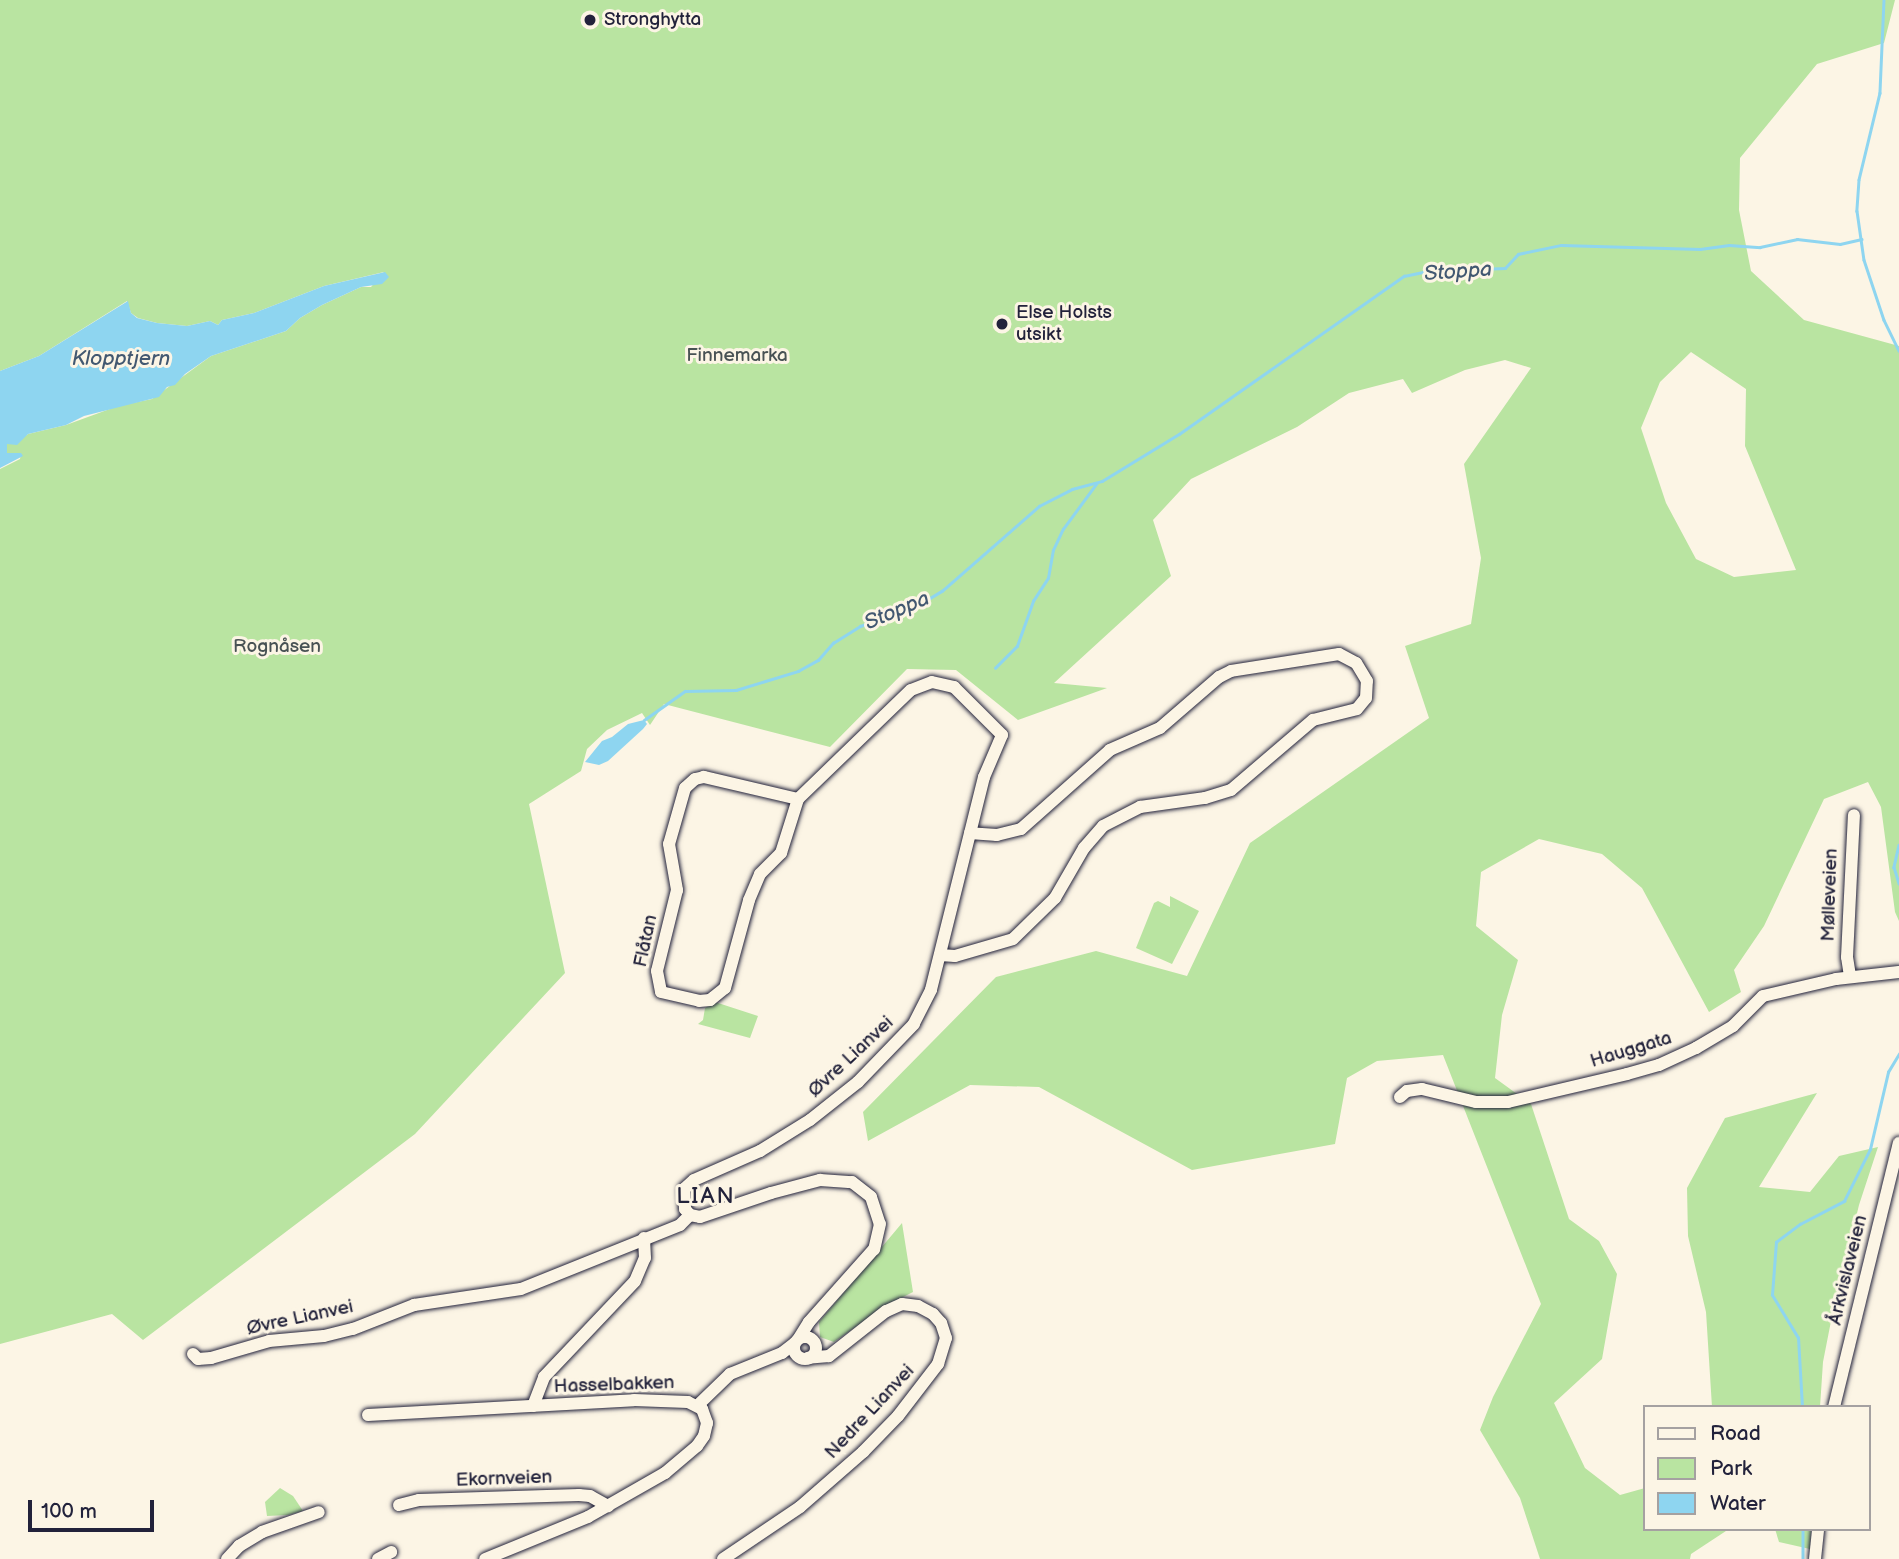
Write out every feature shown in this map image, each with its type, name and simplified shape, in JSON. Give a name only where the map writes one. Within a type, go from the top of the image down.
[{"type":"street","points":[[940,955],[955,956],[1013,939],[1055,898],[1084,848],[1103,826],[1140,807],[1205,798],[1231,790],[1313,720],[1357,709],[1366,698],[1367,681],[1356,663],[1339,654],[1231,671],[1219,677],[1160,728],[1110,750],[1021,829],[996,835],[970,833]]},
{"type":"street","name":"Flåtan","points":[[798,799],[709,778],[695,779],[685,788],[669,845],[677,890],[657,971],[661,992],[699,1002],[710,1000],[725,988],[749,900],[760,874],[781,853],[798,799],[911,690],[927,682],[941,682],[954,687],[1002,735]]},
{"type":"street","name":"Øvre Lianvei","points":[[690,1215],[683,1199],[688,1184],[775,1143],[823,1110],[892,1049],[922,1011],[940,955],[986,771],[1002,735]]},
{"type":"street","name":"Mølleveien","points":[[1850,976],[1848,944],[1854,815]]},
{"type":"street","name":"Hauggata","points":[[1400,1097],[1407,1091],[1422,1089],[1476,1101],[1508,1102],[1644,1070],[1675,1059],[1733,1026],[1763,996],[1850,976],[1899,972]]},
{"type":"street","name":"Årkvislaveien","points":[[1834,1405],[1899,1143]]},
{"type":"street","name":"Øvre Lianvei","points":[[690,1215],[705,1217],[761,1196],[820,1180],[842,1180],[864,1189],[878,1212],[878,1240],[867,1258],[816,1315],[805,1347]]},
{"type":"street","name":"Øvre Lianvei","points":[[193,1354],[198,1359],[211,1358],[269,1341],[324,1336],[353,1329],[414,1305],[509,1293],[583,1266],[643,1238],[680,1225],[690,1215]]},
{"type":"street","points":[[533,1406],[536,1391],[544,1377],[635,1281],[645,1258],[643,1238]]},
{"type":"street","name":"Nedre Lianvei","points":[[723,1559],[800,1507],[863,1452],[898,1416],[938,1364],[943,1355],[946,1338],[941,1324],[933,1314],[918,1306],[902,1304],[880,1315],[825,1358],[805,1347]]},
{"type":"street","points":[[698,1405],[733,1371],[805,1347]]},
{"type":"street","name":"Hasselbakken","points":[[368,1415],[454,1408],[634,1400],[698,1405],[707,1423],[697,1446],[647,1485],[608,1506],[485,1559]]},
{"type":"street","name":"Ekornveien","points":[[399,1505],[419,1500],[579,1495],[590,1496],[608,1506]]},
{"type":"street","points":[[227,1559],[234,1550],[258,1534],[319,1512]]},
{"type":"street","points":[[1815,1559],[1818,1531]]},
{"type":"street","points":[[378,1559],[391,1552]]},
{"type":"green space","name":"Finnemarka","points":[[0,0],[1895,0],[1884,43],[1817,64],[1740,158],[1739,210],[1751,271],[1804,320],[1899,346],[1899,921],[1895,912],[1881,807],[1868,782],[1824,799],[1764,926],[1734,970],[1741,992],[1709,1012],[1642,888],[1602,854],[1539,839],[1481,872],[1476,926],[1518,960],[1502,1015],[1495,1078],[1531,1104],[1569,1219],[1599,1241],[1617,1274],[1602,1359],[1554,1403],[1585,1468],[1620,1495],[1644,1488],[1644,1531],[1726,1531],[1691,1554],[1690,1559],[1540,1559],[1520,1498],[1480,1430],[1493,1397],[1541,1304],[1443,1055],[1377,1061],[1347,1078],[1335,1144],[1192,1170],[1039,1087],[970,1085],[868,1141],[863,1112],[996,977],[1096,951],[1187,976],[1250,843],[1429,718],[1405,646],[1471,624],[1481,558],[1464,464],[1531,368],[1505,360],[1465,370],[1412,393],[1403,379],[1349,393],[1297,427],[1191,479],[1153,520],[1171,576],[1054,683],[1107,688],[1018,720],[956,670],[907,669],[830,747],[664,704],[650,725],[642,713],[607,730],[587,749],[581,771],[529,804],[565,973],[415,1134],[143,1340],[112,1314],[0,1344],[0,469],[20,459],[21,453],[7,453],[7,444],[14,444],[28,434],[66,425],[118,406],[152,399],[211,356],[286,331],[300,318],[322,305],[361,287],[371,287],[384,272],[324,286],[254,313],[222,320],[218,325],[210,321],[187,326],[138,318],[131,313],[127,301],[39,356],[0,371]],"holes":[[[1691,352],[1746,389],[1745,446],[1796,570],[1734,577],[1696,559],[1666,503],[1641,428],[1660,382]]]},
{"type":"green space","points":[[1170,896],[1199,911],[1172,964],[1136,948],[1154,903],[1158,901],[1170,907]]},
{"type":"green space","points":[[715,1002],[758,1016],[750,1038],[698,1024],[703,1020],[705,1008]]},
{"type":"green space","points":[[1817,1093],[1759,1187],[1810,1192],[1839,1156],[1878,1147],[1859,1205],[1832,1316],[1823,1362],[1820,1405],[1712,1405],[1706,1312],[1688,1236],[1687,1188],[1725,1118]]},
{"type":"green space","points":[[902,1223],[913,1292],[887,1305],[834,1342],[820,1337],[819,1322]]},
{"type":"green space","points":[[280,1488],[293,1496],[303,1511],[267,1516],[265,1502]]},
{"type":"green space","points":[[1776,1531],[1811,1531],[1810,1549],[1779,1542]]},
{"type":"water","name":"Klopptjern","points":[[385,272],[389,277],[382,284],[361,287],[322,305],[300,318],[286,331],[211,356],[185,374],[175,385],[167,387],[159,397],[84,416],[66,425],[28,434],[17,445],[7,444],[7,453],[21,453],[23,456],[0,468],[0,371],[39,356],[128,301],[131,313],[137,318],[187,326],[210,321],[218,325],[222,320],[254,313],[324,286]]},
{"type":"water","points":[[644,720],[647,724],[643,729],[608,761],[599,765],[585,762],[602,741],[612,737],[628,724]]},
{"type":"waterway","points":[[1884,0],[1880,93],[1859,180],[1857,211],[1864,260],[1884,320],[1899,351]]},
{"type":"waterway","name":"Stoppa","points":[[644,720],[685,691],[736,690],[798,671],[818,660],[833,643],[860,626],[910,610],[942,591],[1039,506],[1072,489],[1102,481],[1179,434],[1404,276],[1428,271],[1505,268],[1518,254],[1561,245],[1700,249],[1729,245],[1760,247],[1797,239],[1840,244],[1861,239]]},
{"type":"waterway","name":"Stoppa","points":[[995,668],[1017,646],[1033,601],[1048,578],[1053,550],[1063,529],[1096,484]]},
{"type":"waterway","points":[[1899,845],[1894,867],[1899,883]]},
{"type":"waterway","points":[[1802,1405],[1798,1338],[1772,1295],[1776,1242],[1800,1224],[1844,1201],[1870,1149],[1888,1072],[1899,1054]]},
{"type":"waterway","points":[[1803,1531],[1803,1559]]},
{"type":"place","name":"Stronghytta","points":[[590,20]]},
{"type":"place","name":"Else Holsts utsikt","points":[[1002,324]]},
{"type":"district","name":"LIAN","points":[[706,1196]]},
{"type":"park label","name":"Rognåsen","points":[[277,647]]}]
